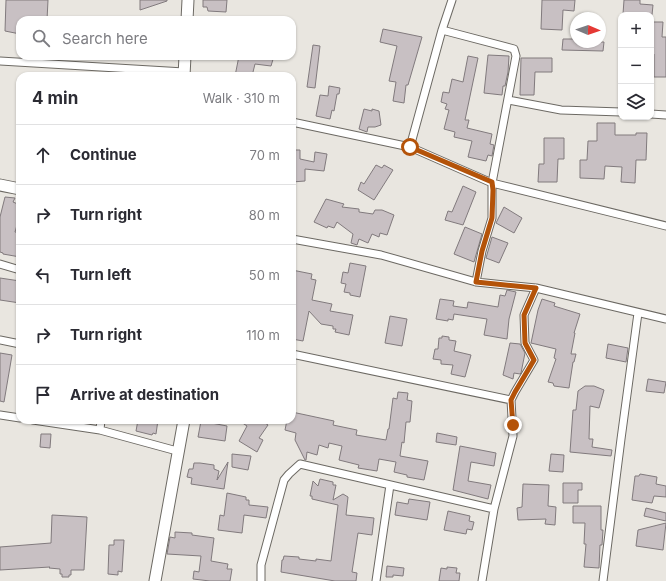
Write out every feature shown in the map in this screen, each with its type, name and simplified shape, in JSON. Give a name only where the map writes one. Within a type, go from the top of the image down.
[{"type":"street","points":[[187,16],[188,0]]},
{"type":"street","points":[[410,147],[442,30],[452,0]]},
{"type":"street","points":[[442,30],[514,49],[516,56],[492,182],[492,218],[482,251],[476,282]]},
{"type":"street","points":[[184,72],[185,60]]},
{"type":"street","points":[[0,61],[156,72]]},
{"type":"street","points":[[508,100],[561,110],[618,112]]},
{"type":"street","points":[[654,114],[666,115]]},
{"type":"street","points":[[296,123],[410,147],[492,182],[666,226]]},
{"type":"street","points":[[0,185],[16,188]]},
{"type":"street","points":[[296,240],[381,256],[476,282],[536,288],[666,319]]},
{"type":"street","points":[[0,264],[16,269]]},
{"type":"street","points":[[482,581],[494,509],[513,436],[511,400],[534,360],[525,343],[524,315],[536,288]]},
{"type":"street","points":[[603,581],[638,313]]},
{"type":"street","points":[[0,340],[16,343]]},
{"type":"street","points":[[296,355],[511,400]]},
{"type":"street","points":[[0,416],[16,418]]},
{"type":"street","points":[[60,424],[100,430],[177,451]]},
{"type":"street","points":[[100,430],[101,424]]},
{"type":"street","points":[[155,581],[177,451],[183,424]]},
{"type":"street","points":[[261,581],[261,565],[284,480],[300,464],[494,509]]},
{"type":"street","points":[[376,581],[390,485]]},
{"type":"building","points":[[6,0],[48,0],[47,16],[16,16],[16,33],[5,31]]},
{"type":"building","points":[[140,0],[167,0],[167,1],[140,10]]},
{"type":"building","points":[[203,0],[227,0],[226,12],[208,11],[207,7],[203,7]]},
{"type":"building","points":[[542,0],[575,0],[574,11],[563,10],[562,30],[541,29]]},
{"type":"building","points":[[624,0],[640,0],[640,4],[653,5],[652,12],[623,12]]},
{"type":"building","points":[[654,22],[663,22],[662,37],[666,37],[666,77],[654,77]]},
{"type":"building","points":[[383,29],[422,37],[408,85],[406,85],[404,103],[393,101],[396,82],[389,81],[397,46],[380,42]]},
{"type":"building","points":[[563,39],[570,39],[570,48],[603,48],[603,51],[562,50]]},
{"type":"building","points":[[313,45],[320,46],[315,88],[307,87]]},
{"type":"building","points":[[488,55],[509,56],[508,72],[505,86],[503,86],[502,95],[484,93]]},
{"type":"building","points":[[468,56],[478,58],[465,120],[469,120],[467,128],[492,134],[490,144],[494,145],[492,156],[488,155],[486,161],[468,157],[472,141],[454,137],[455,132],[444,129],[449,110],[445,109],[447,104],[441,102],[443,92],[449,93],[452,79],[463,82]]},
{"type":"building","points":[[521,58],[552,58],[552,72],[535,72],[534,95],[520,95]]},
{"type":"building","points":[[238,60],[273,60],[271,66],[255,64],[253,72],[236,72]]},
{"type":"building","points":[[329,86],[340,88],[339,94],[337,94],[334,111],[332,110],[330,119],[316,116],[320,95],[328,96]]},
{"type":"building","points":[[364,109],[379,111],[381,125],[368,127],[367,132],[359,129]]},
{"type":"building","points":[[597,123],[615,123],[615,135],[636,135],[636,133],[647,133],[646,160],[636,160],[635,183],[621,182],[622,167],[605,166],[604,179],[580,178],[580,160],[587,160],[588,141],[597,141]]},
{"type":"building","points":[[544,138],[564,138],[564,159],[558,159],[557,182],[538,182],[539,164],[544,164]]},
{"type":"building","points":[[296,150],[300,150],[300,159],[314,162],[315,152],[327,154],[324,171],[305,169],[305,181],[296,182]]},
{"type":"building","points":[[376,165],[382,168],[384,165],[393,170],[374,200],[358,190],[361,182],[364,184]]},
{"type":"building","points":[[463,186],[476,192],[463,225],[445,220],[448,211],[452,212]]},
{"type":"building","points":[[5,197],[15,198],[13,202],[16,203],[16,256],[0,252],[0,217]]},
{"type":"building","points":[[326,199],[344,204],[342,207],[359,209],[359,212],[373,214],[375,210],[382,210],[394,215],[387,235],[380,233],[379,237],[372,234],[368,243],[359,239],[357,245],[351,243],[353,234],[337,222],[334,228],[328,226],[327,228],[314,222]]},
{"type":"building","points":[[504,207],[522,218],[514,233],[496,223]]},
{"type":"building","points":[[465,227],[482,234],[474,262],[454,254]]},
{"type":"building","points":[[492,237],[508,243],[499,263],[486,258]]},
{"type":"building","points":[[350,263],[366,266],[360,297],[344,292],[346,284],[341,283],[343,272],[348,273]]},
{"type":"building","points":[[296,271],[312,274],[311,279],[316,280],[312,300],[332,304],[330,311],[353,315],[349,335],[335,332],[336,329],[333,329],[333,326],[321,324],[309,311],[303,341],[296,340]]},
{"type":"building","points":[[0,278],[16,280],[16,302],[0,300]]},
{"type":"building","points":[[507,290],[516,292],[509,319],[507,339],[484,335],[487,319],[454,314],[453,320],[448,319],[448,321],[436,319],[440,299],[454,301],[453,306],[467,308],[468,302],[498,307],[500,295],[505,296]]},
{"type":"building","points":[[542,299],[555,303],[554,306],[580,314],[574,333],[571,354],[576,354],[573,362],[569,388],[554,386],[553,383],[548,382],[556,359],[554,358],[556,349],[531,343],[538,310]]},
{"type":"building","points":[[390,316],[407,319],[402,346],[385,343]]},
{"type":"building","points":[[442,336],[449,337],[449,340],[456,341],[454,351],[471,355],[465,377],[451,374],[453,365],[441,364],[441,360],[433,359],[435,349],[438,349],[439,338],[442,338]]},
{"type":"building","points":[[510,343],[520,344],[525,353],[521,373],[514,373],[513,379],[503,375]]},
{"type":"building","points":[[608,344],[628,348],[626,362],[606,358]]},
{"type":"building","points":[[0,353],[12,355],[4,402],[0,401]]},
{"type":"building","points":[[648,379],[666,382],[664,393],[646,391]]},
{"type":"building","points":[[585,386],[594,386],[604,390],[599,408],[590,406],[589,439],[593,439],[592,447],[612,450],[611,456],[570,452],[573,410],[576,410],[578,391]]},
{"type":"building","points":[[398,392],[408,393],[407,400],[412,401],[410,422],[406,422],[404,443],[402,442],[400,456],[428,461],[424,480],[407,477],[407,475],[394,472],[396,462],[379,459],[377,471],[358,468],[359,465],[339,460],[342,446],[329,443],[328,448],[319,445],[317,455],[307,452],[305,460],[295,440],[296,433],[285,430],[286,424],[296,424],[296,413],[334,421],[333,425],[357,430],[356,435],[386,440],[393,398],[397,399]]},
{"type":"building","points":[[137,424],[157,424],[156,434],[153,433],[152,435],[136,431]]},
{"type":"building","points":[[200,424],[217,424],[227,426],[225,441],[198,437]]},
{"type":"building","points":[[244,424],[268,425],[259,438],[263,440],[257,452],[239,441],[247,426]]},
{"type":"building","points":[[437,433],[457,437],[456,445],[436,442]]},
{"type":"building","points":[[41,434],[51,434],[50,448],[40,447]]},
{"type":"building","points":[[460,446],[496,453],[494,466],[471,462],[468,481],[491,485],[488,499],[453,490]]},
{"type":"building","points":[[232,454],[251,456],[248,470],[232,467]]},
{"type":"building","points":[[551,454],[564,455],[563,472],[549,471]]},
{"type":"building","points":[[228,462],[224,489],[191,484],[192,478],[187,477],[189,469],[193,469],[194,463],[200,463],[214,465],[214,469],[219,471],[217,480]]},
{"type":"building","points":[[640,474],[657,477],[656,484],[666,486],[666,497],[654,496],[652,503],[632,500],[635,476],[639,476]]},
{"type":"building","points":[[320,479],[333,482],[333,485],[336,485],[333,500],[343,494],[348,497],[346,515],[374,518],[372,535],[358,533],[352,572],[357,573],[356,581],[335,581],[281,572],[282,560],[284,556],[299,557],[299,559],[316,561],[316,559],[331,561],[338,505],[312,499],[312,496],[310,496],[313,481],[318,486]]},
{"type":"building","points":[[563,483],[582,483],[582,490],[578,490],[578,503],[563,503]]},
{"type":"building","points":[[523,484],[549,485],[548,506],[556,507],[555,525],[545,524],[546,519],[518,520],[517,508],[522,507]]},
{"type":"building","points":[[227,493],[246,497],[246,500],[249,500],[249,505],[268,507],[266,518],[244,515],[242,533],[218,530],[220,515],[224,516]]},
{"type":"building","points":[[409,499],[430,502],[427,520],[395,515],[397,502],[408,504]]},
{"type":"building","points":[[573,506],[601,506],[601,530],[603,530],[602,545],[600,545],[599,568],[584,567],[586,544],[584,544],[585,523],[573,523]]},
{"type":"building","points":[[646,508],[666,513],[666,521],[644,516]]},
{"type":"building","points":[[448,511],[470,516],[469,521],[474,522],[472,530],[467,529],[466,534],[444,530]]},
{"type":"building","points":[[52,515],[87,517],[84,570],[71,570],[71,575],[69,575],[69,577],[62,577],[62,574],[60,574],[60,569],[49,568],[50,567],[0,570],[0,547],[51,543]]},
{"type":"building","points":[[666,523],[663,550],[636,546],[638,530]]},
{"type":"building","points":[[175,532],[192,533],[192,535],[214,538],[211,561],[228,564],[227,569],[232,569],[230,581],[193,579],[194,571],[199,572],[201,556],[167,554],[170,537],[175,538]]},
{"type":"building","points":[[114,540],[124,540],[122,572],[118,571],[118,575],[108,574],[109,545],[114,545]]},
{"type":"building","points":[[387,566],[404,568],[403,576],[393,575],[393,577],[386,577]]},
{"type":"building","points":[[447,567],[457,568],[456,573],[460,573],[459,581],[439,581],[441,568],[447,569]]},
{"type":"route","points":[[410,147],[492,182],[492,218],[482,251],[476,282],[536,288],[524,315],[525,343],[534,360],[511,400],[513,425]]}]
